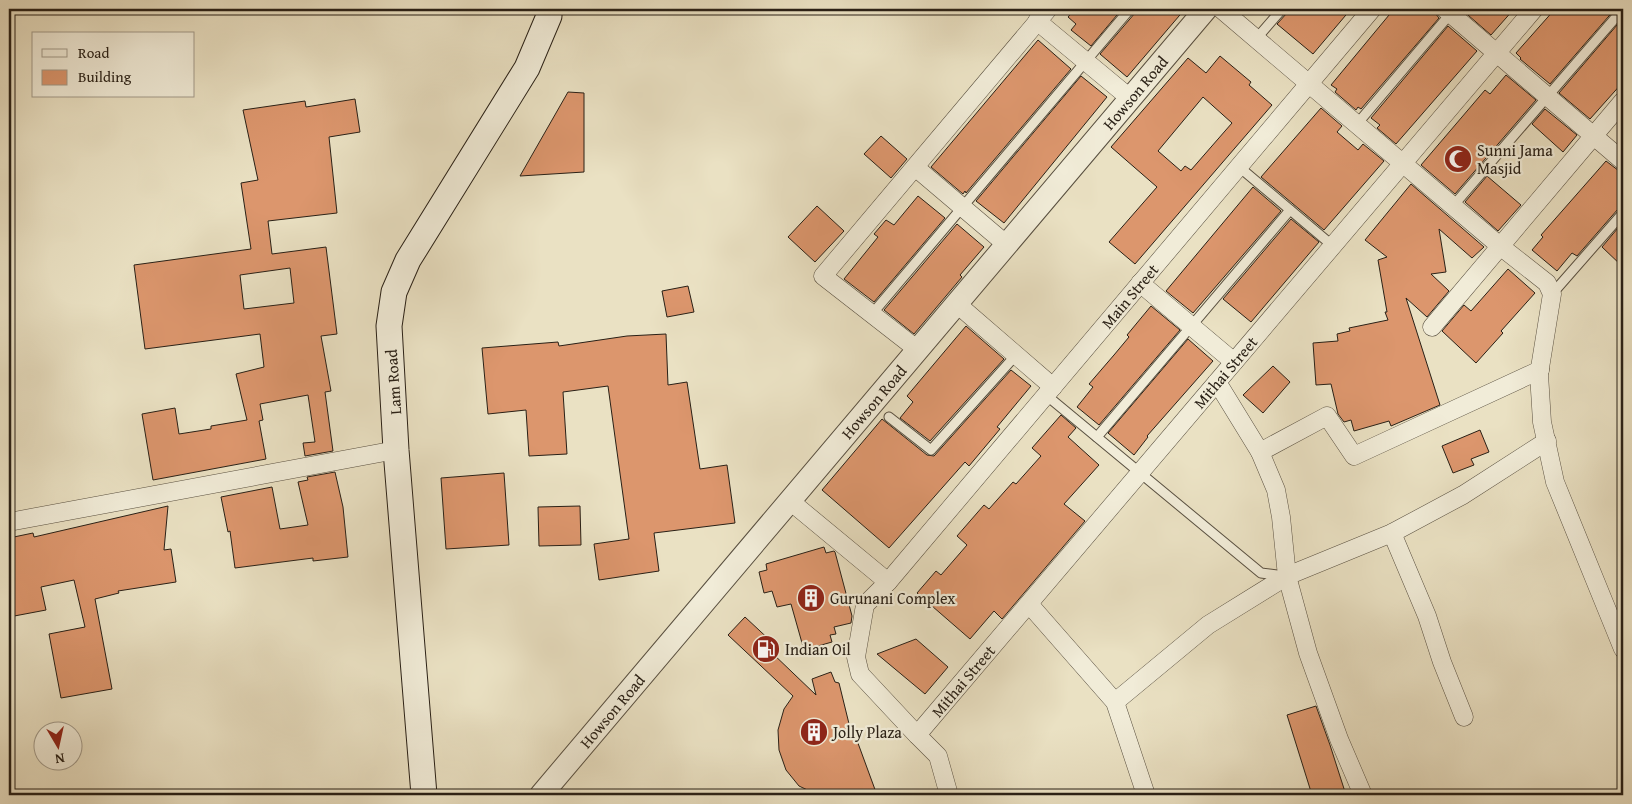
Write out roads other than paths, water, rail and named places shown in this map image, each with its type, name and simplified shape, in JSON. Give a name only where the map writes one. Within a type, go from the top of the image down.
[{"type":"main road","name":"Lam Road","points":[[424,795],[396,450],[389,326],[394,292],[408,260],[527,68],[550,16],[549,9]]},
{"type":"street","name":"Howson Road","points":[[540,795],[1206,9]]},
{"type":"street","points":[[1221,9],[1547,284],[1552,294],[1540,370],[1542,422],[1555,482],[1623,649]]},
{"type":"street","name":"Main Street","points":[[949,795],[938,756],[860,674],[856,657],[866,605],[888,582],[1372,9]]},
{"type":"street","name":"Mithai Street","points":[[917,736],[1030,604],[1139,472],[1534,9]]},
{"type":"street","points":[[1450,10],[1623,161]]},
{"type":"street","points":[[918,350],[823,276],[1042,15],[1086,61],[1131,99]]},
{"type":"street","points":[[1432,327],[1623,101]]},
{"type":"street","points":[[915,167],[1007,245]]},
{"type":"street","points":[[1140,283],[1234,362]]},
{"type":"street","points":[[957,304],[1016,355],[1049,391]]},
{"type":"street","points":[[1260,452],[1327,416],[1354,456],[1540,370]]},
{"type":"street","points":[[1217,382],[1260,452],[1276,490],[1281,517],[1287,576],[1308,653],[1339,739],[1363,795]]},
{"type":"street","points":[[1115,702],[1208,626],[1287,576],[1392,533],[1463,495],[1546,441]]},
{"type":"street","points":[[9,522],[396,450]]},
{"type":"street","points":[[790,501],[888,582]]},
{"type":"street","points":[[1392,533],[1427,616],[1442,662],[1464,718]]},
{"type":"street","points":[[1030,604],[1115,702],[1146,795]]},
{"type":"lane","points":[[872,314],[1130,9]]},
{"type":"lane","points":[[1256,39],[1282,9]]},
{"type":"lane","points":[[1453,206],[1623,9]]},
{"type":"lane","points":[[1357,124],[1450,10]]},
{"type":"lane","points":[[1238,166],[1333,246]]},
{"type":"lane","points":[[1097,437],[1290,210]]},
{"type":"lane","points":[[1552,294],[1623,213]]},
{"type":"lane","points":[[890,417],[932,450],[1016,355]]},
{"type":"lane","points":[[1049,391],[1097,437],[1260,573],[1287,576]]},
{"type":"place","name":"Sunni Jama Masjid","points":[[1458,159]]},
{"type":"place","name":"Gurunani Complex","points":[[811,598]]},
{"type":"place","name":"Indian Oil","points":[[766,649]]},
{"type":"place","name":"Jolly Plaza","points":[[814,732]]}]
